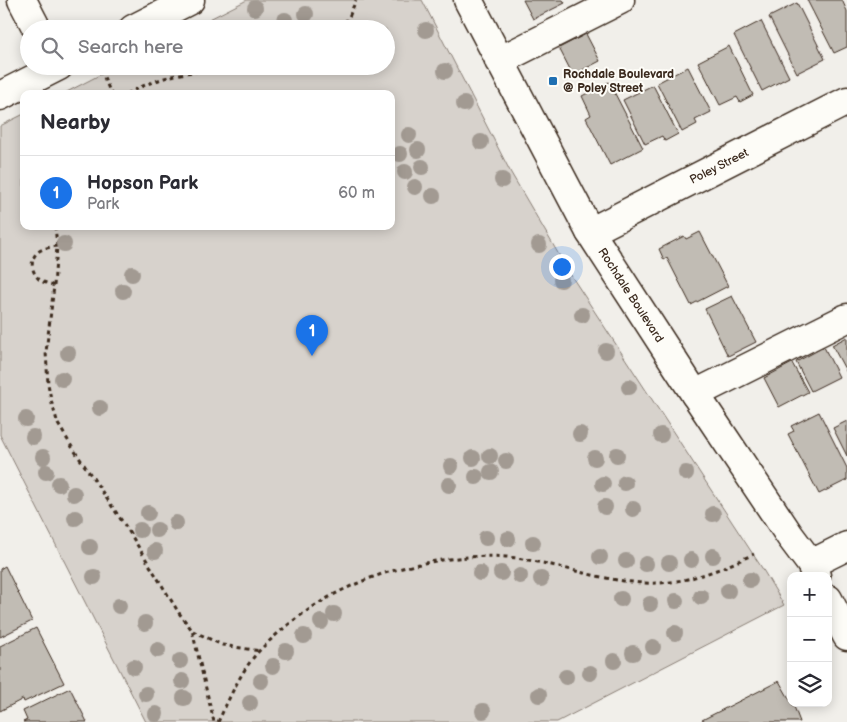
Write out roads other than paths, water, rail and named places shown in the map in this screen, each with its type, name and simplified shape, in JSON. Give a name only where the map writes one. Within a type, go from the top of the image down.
[{"type":"street","points":[[22,0],[32,20]]},
{"type":"street","points":[[151,20],[190,0]]},
{"type":"street","name":"Rochdale Boulevard","points":[[468,0],[590,232],[695,394],[813,570]]},
{"type":"street","points":[[499,62],[620,0]]},
{"type":"street","points":[[0,96],[41,75]]},
{"type":"street","name":"Poley Street","points":[[590,232],[847,101]]},
{"type":"street","points":[[695,394],[847,318]]},
{"type":"street","points":[[813,570],[847,546]]},
{"type":"street","points":[[832,607],[847,636]]},
{"type":"place","name":"Rochdale Boulevard @ Poley Street","points":[[553,81]]},
{"type":"place","name":"Hopson Park","points":[[312,356]]}]
